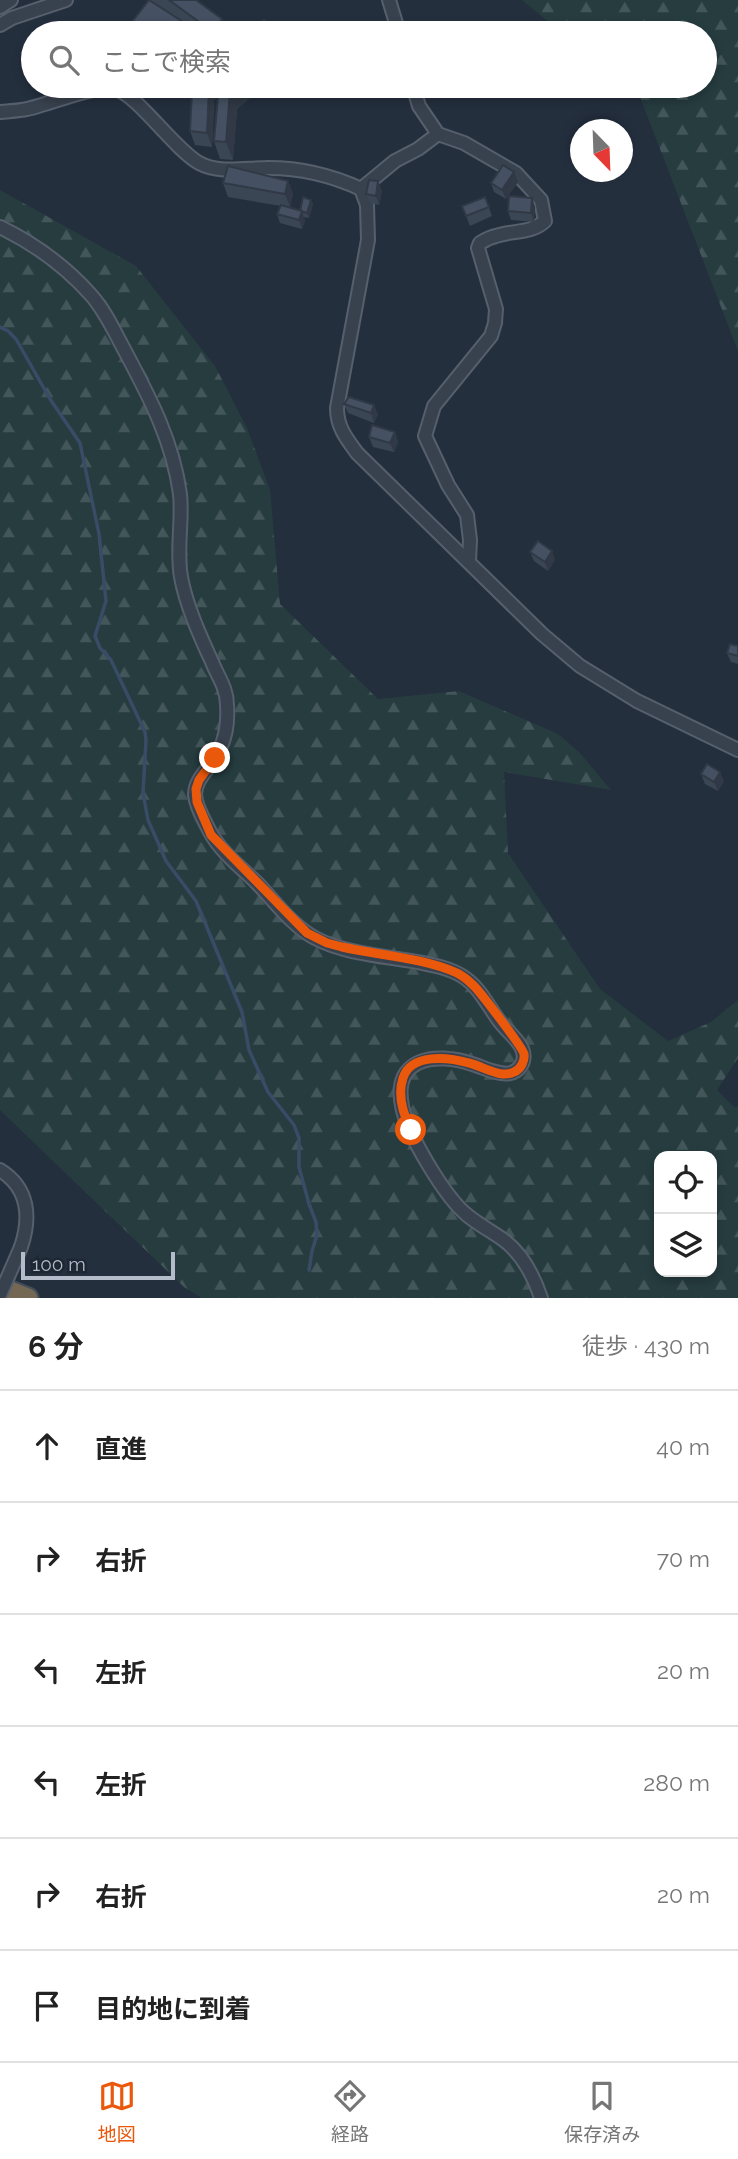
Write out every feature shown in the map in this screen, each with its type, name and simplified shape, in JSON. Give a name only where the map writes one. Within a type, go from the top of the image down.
[{"type":"highway","points":[[0,1287],[27,1298]]},
{"type":"street","points":[[0,7],[11,0]]},
{"type":"street","points":[[0,25],[12,18],[66,0]]},
{"type":"street","points":[[389,0],[396,21]]},
{"type":"street","points":[[0,112],[25,110],[68,98]]},
{"type":"street","points":[[129,98],[200,164],[224,169],[306,171],[334,177],[361,189],[368,205],[368,240],[337,408],[337,421],[357,453],[542,634],[580,666],[637,701],[738,750]]},
{"type":"street","points":[[417,98],[438,134],[464,143],[516,173],[541,200],[544,210],[545,221],[541,225],[496,235],[480,243],[478,248],[496,309],[495,323],[491,336],[434,407],[425,436],[448,485],[467,515],[469,561]]},
{"type":"street","points":[[361,189],[395,161],[438,134]]},
{"type":"street","points":[[0,227],[22,238],[91,295],[113,326],[145,386],[171,449],[180,498],[178,551],[181,578],[187,600],[227,700],[227,717],[220,750],[199,780],[196,789],[197,802],[211,835],[307,933],[327,943],[438,966],[460,974],[475,987],[521,1046],[524,1054],[522,1064],[517,1071],[508,1074],[458,1060],[424,1060],[416,1063],[404,1074],[400,1097],[411,1130],[447,1194],[468,1216],[513,1248],[529,1271],[541,1298]]},
{"type":"street","points":[[0,1170],[12,1180],[26,1206],[28,1216],[21,1247],[0,1295]]},
{"type":"green space","points":[[522,0],[738,0],[738,351],[640,98],[717,98],[717,21],[547,21]]},
{"type":"green space","points":[[0,190],[136,266],[215,366],[247,428],[270,490],[280,604],[378,699],[459,691],[558,734],[579,752],[611,790],[504,772],[508,853],[600,989],[668,1041],[711,1022],[738,1000],[738,1058],[717,1090],[734,1107],[738,1107],[738,1298],[202,1298],[184,1287],[0,1110]]},
{"type":"building","points":[[149,0],[182,21],[133,21]]},
{"type":"building","points":[[169,0],[196,0],[222,19],[198,21]]},
{"type":"building","points":[[192,98],[209,98],[207,133],[190,131]]},
{"type":"building","points":[[218,98],[229,98],[226,142],[214,141]]},
{"type":"building","points":[[503,165],[514,172],[502,190],[491,183]]},
{"type":"building","points":[[228,166],[288,181],[285,194],[223,183]]},
{"type":"building","points":[[369,180],[378,181],[376,196],[366,194]]},
{"type":"building","points":[[509,196],[532,198],[531,213],[508,211]]},
{"type":"building","points":[[303,197],[311,200],[307,213],[300,211]]},
{"type":"building","points":[[485,197],[489,207],[466,216],[462,206]]},
{"type":"building","points":[[281,205],[302,211],[299,220],[277,214]]},
{"type":"building","points":[[349,397],[374,405],[371,413],[344,404]]},
{"type":"building","points":[[372,425],[395,432],[390,443],[369,437]]},
{"type":"building","points":[[538,541],[552,551],[545,562],[530,552]]},
{"type":"building","points":[[730,644],[738,646],[738,656],[727,653]]},
{"type":"building","points":[[707,764],[720,772],[714,782],[701,774]]},
{"type":"waterway","points":[[0,327],[16,339],[50,399],[80,443],[99,534],[106,601],[95,636],[100,648],[111,660],[145,732],[143,793],[148,820],[166,861],[196,901],[242,1012],[249,1050],[268,1092],[294,1125],[299,1138],[299,1167],[316,1222],[317,1235],[309,1270]]},
{"type":"route","points":[[215,758],[199,780],[195,796],[211,835],[307,933],[327,943],[438,966],[460,974],[475,987],[521,1046],[524,1054],[522,1064],[517,1071],[508,1074],[458,1060],[424,1060],[408,1068],[401,1084],[400,1097],[405,1119],[411,1130]]}]
